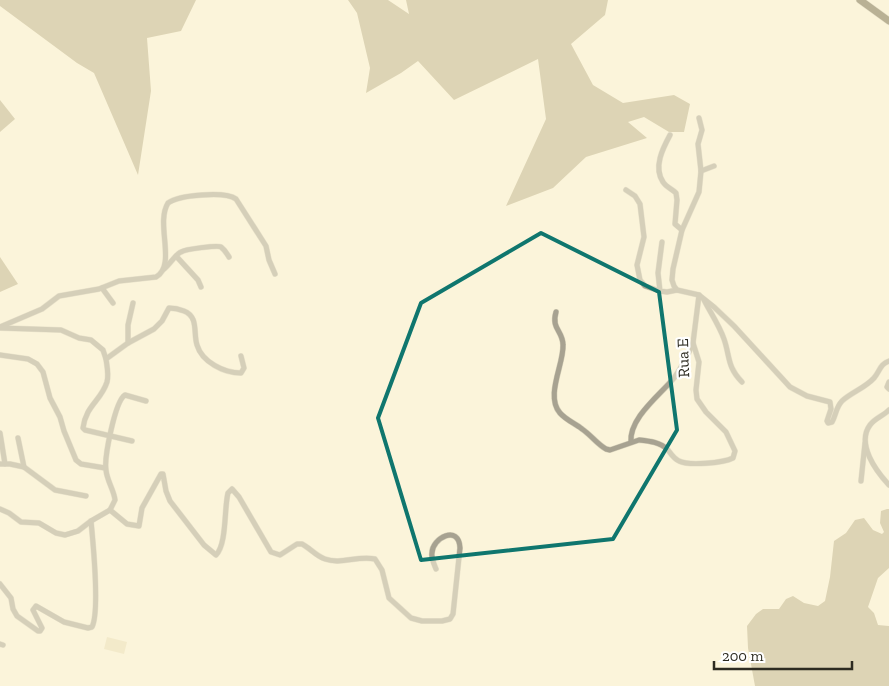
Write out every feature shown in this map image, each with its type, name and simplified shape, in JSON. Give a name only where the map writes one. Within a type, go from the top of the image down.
[{"type":"main road","points":[[860,0],[889,21]]},
{"type":"street","points":[[676,290],[673,283],[673,273],[682,230],[698,197],[701,171],[698,149],[702,130],[699,118]]},
{"type":"street","points":[[670,135],[662,152],[659,168],[663,183],[676,193],[675,224],[682,230]]},
{"type":"street","points":[[701,171],[714,166]]},
{"type":"street","points":[[626,190],[635,196],[640,204],[644,237],[637,265],[640,280],[645,286],[660,291],[676,290],[701,296],[734,326],[790,387],[807,396],[830,402],[831,408],[827,421],[829,423],[832,422],[843,400],[866,385],[876,376],[881,365],[889,361]]},
{"type":"street","points":[[164,269],[166,255],[163,221],[168,203],[189,197],[230,195],[238,201],[245,214],[255,226],[259,237],[266,246],[275,274]]},
{"type":"street","points":[[660,291],[658,274],[662,242]]},
{"type":"street","points":[[0,328],[42,309],[60,296],[102,288],[119,281],[156,277],[184,250],[218,246],[223,249],[228,257]]},
{"type":"street","points":[[176,256],[198,280],[201,287]]},
{"type":"street","points":[[102,288],[113,303]]},
{"type":"street","points":[[701,296],[724,340],[732,368],[742,382]]},
{"type":"street","name":"Rua E","points":[[631,442],[639,440],[656,442],[677,460],[684,463],[727,461],[734,456],[735,451],[730,438],[699,403],[696,390],[699,362],[693,343],[701,296]]},
{"type":"street","points":[[128,343],[128,325],[133,303]]},
{"type":"street","points":[[106,358],[154,329],[162,321],[167,310],[173,308],[188,312],[192,316],[197,346],[204,357],[213,364],[224,370],[241,373],[244,368],[241,356]]},
{"type":"street","points":[[556,312],[554,322],[562,338],[563,346],[562,362],[555,389],[559,412],[606,449],[614,449],[631,442],[631,437],[638,421],[675,377],[693,343]]},
{"type":"street","points":[[0,328],[61,330],[79,338],[91,340],[101,347],[106,358],[106,383],[99,397],[85,414],[82,428],[86,431],[132,442]]},
{"type":"street","points":[[0,355],[28,359],[37,364],[43,372],[50,398],[60,417],[76,460],[81,464],[105,468]]},
{"type":"street","points":[[889,382],[887,387],[889,389]]},
{"type":"street","points":[[0,509],[10,513],[21,522],[39,523],[65,536],[78,532],[91,521],[110,510],[115,500],[105,468],[118,404],[122,396],[128,395],[146,401]]},
{"type":"street","points":[[889,410],[870,425],[866,434],[867,449],[874,468],[889,485]]},
{"type":"street","points":[[0,433],[3,464],[24,467],[55,490],[86,496]]},
{"type":"street","points":[[18,438],[24,467]]},
{"type":"street","points":[[861,481],[863,448],[866,440]]},
{"type":"street","points":[[110,510],[127,524],[139,526],[142,508],[162,474],[170,500],[204,545],[216,555],[220,551],[228,493],[232,489],[239,497],[271,552],[280,555],[297,544],[302,544],[327,560],[335,561],[367,557],[374,559],[382,570],[389,598],[411,618],[422,622],[447,620],[453,614],[460,548],[456,537],[451,535],[444,536],[433,547],[432,556],[436,568]]},
{"type":"street","points":[[0,584],[11,598],[17,616],[38,632],[42,628],[34,610],[36,606],[64,622],[88,628],[92,627],[95,607],[91,521]]},
{"type":"highlighted area","points":[[541,233],[659,292],[677,430],[613,539],[421,560],[378,418],[421,303]]},
{"type":"shaded area","points":[[0,0],[196,0],[181,31],[147,38],[151,91],[138,175],[94,73],[77,63],[0,6]]},
{"type":"shaded area","points":[[348,0],[388,0],[409,14],[406,0],[608,0],[605,15],[571,44],[593,85],[623,103],[674,95],[690,104],[684,132],[669,132],[644,117],[628,122],[647,138],[586,157],[553,188],[506,206],[546,119],[538,59],[454,100],[418,61],[366,93],[370,68],[357,13]]},
{"type":"shaded area","points":[[0,100],[15,119],[0,132]]},
{"type":"shaded area","points":[[0,257],[18,284],[0,292]]},
{"type":"shaded area","points":[[889,509],[889,568],[878,578],[868,607],[874,613],[878,625],[889,626],[889,686],[755,686],[748,648],[747,626],[756,614],[763,609],[779,609],[786,599],[793,596],[804,603],[818,606],[825,601],[834,541],[846,533],[855,520],[864,518],[873,530],[882,534],[884,532],[880,523],[881,511]]},
{"type":"shaded area","points":[[107,637],[127,642],[124,654],[104,649]]}]
